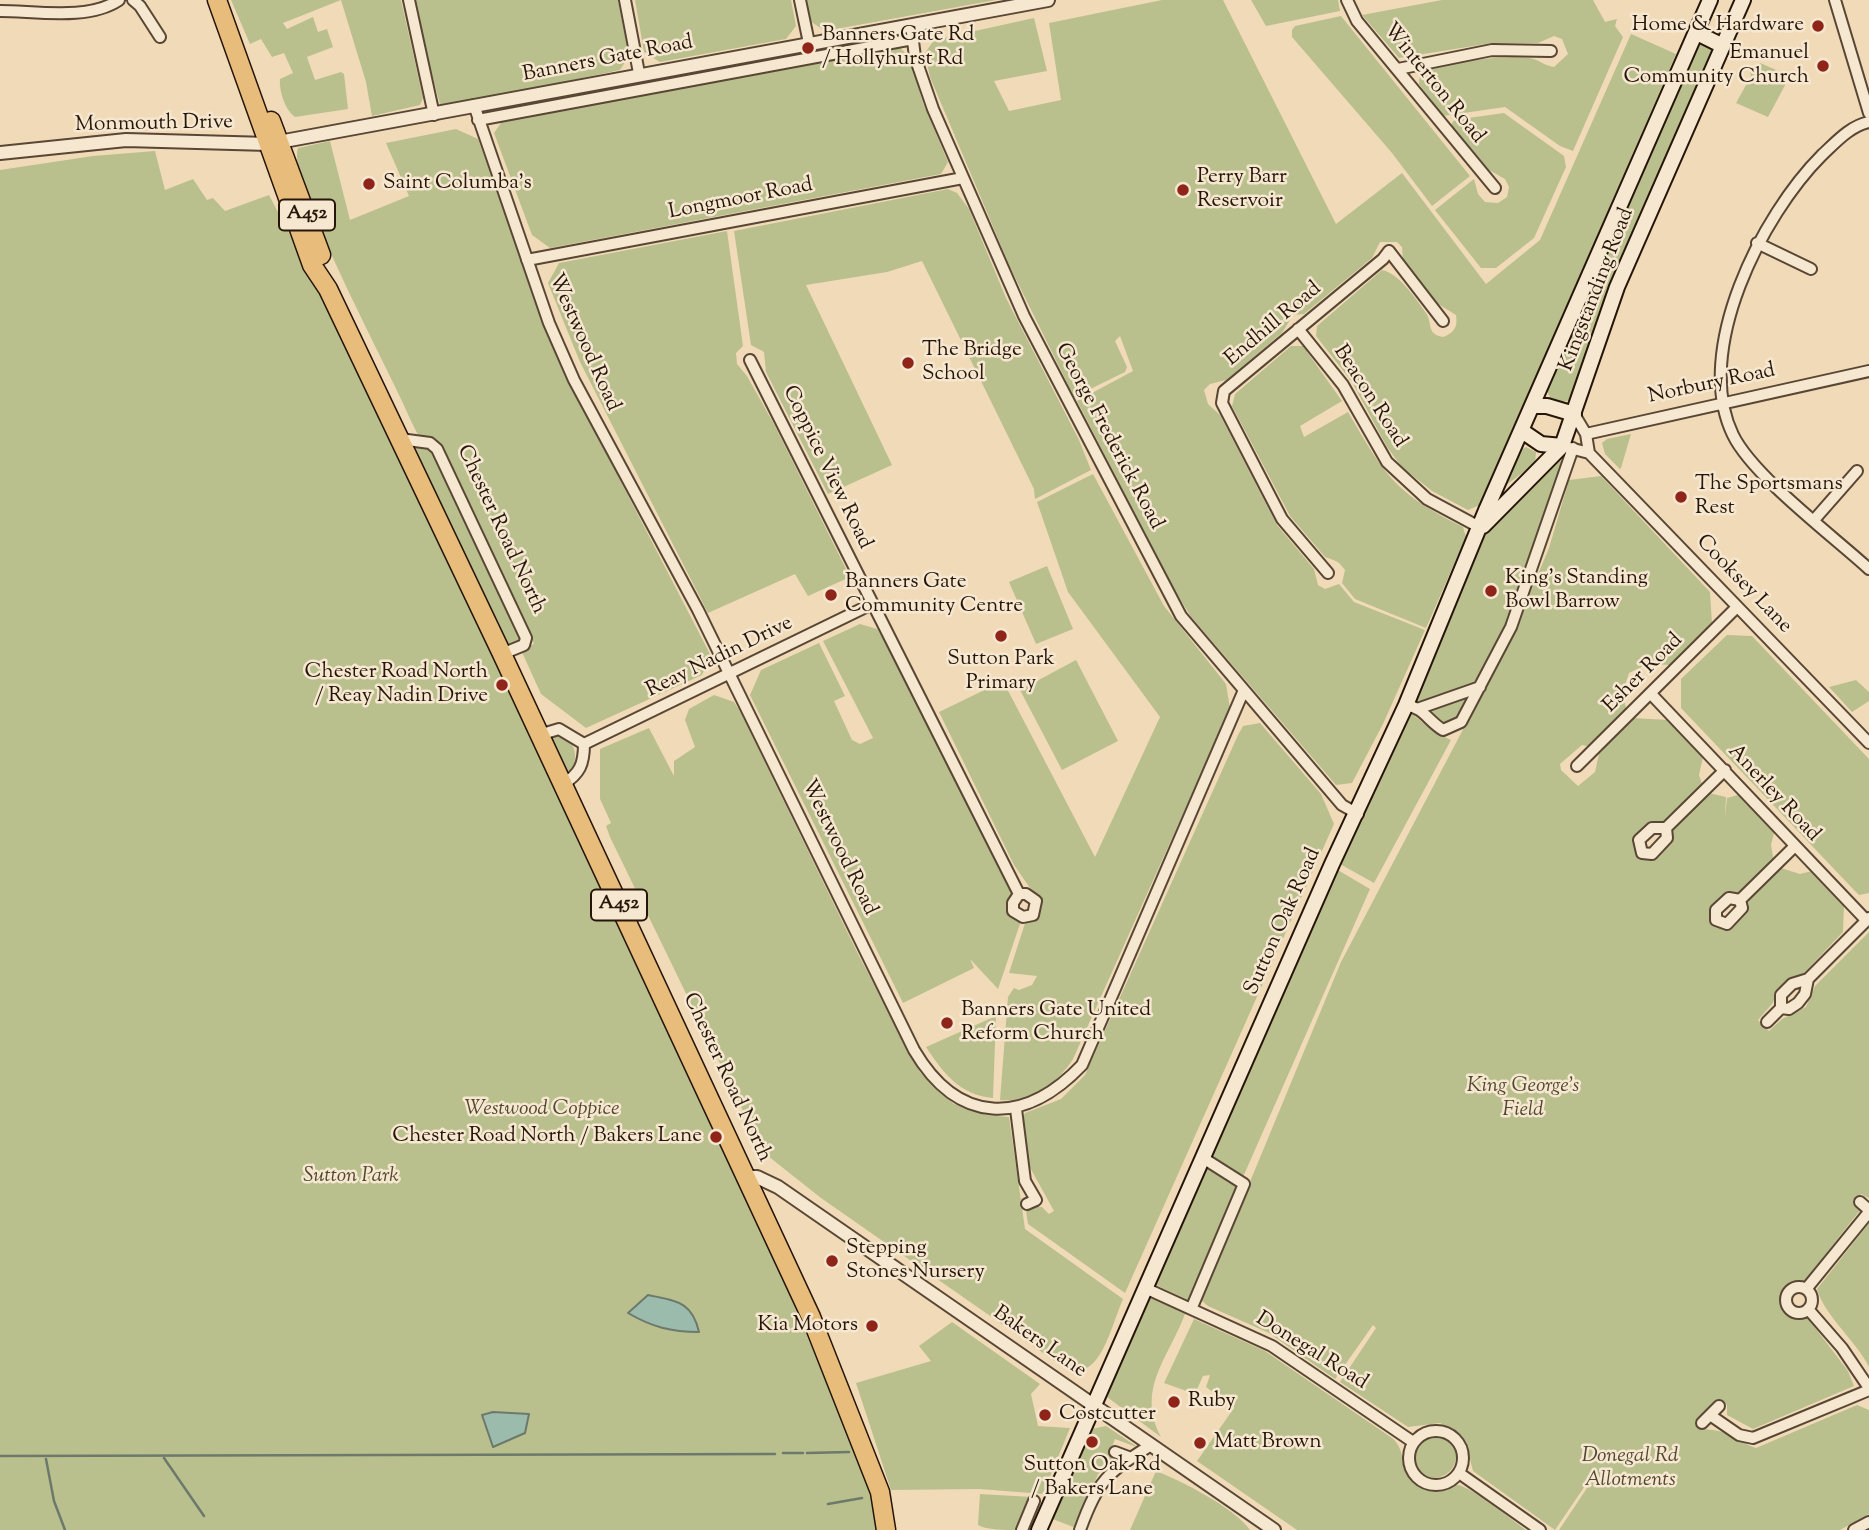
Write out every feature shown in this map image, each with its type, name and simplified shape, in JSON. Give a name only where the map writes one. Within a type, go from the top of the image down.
[{"type":"highway","name":"Chester Road North","points":[[218,3],[242,41],[312,265],[328,289],[502,654],[811,1317],[880,1492],[886,1530]]},
{"type":"main road","name":"Kingstanding Road","points":[[1413,706],[1487,508],[1710,0]]},
{"type":"main road","name":"Kingstanding Road","points":[[1481,528],[1567,447],[1574,414],[1617,287],[1743,0]]},
{"type":"main road","points":[[1697,33],[1723,46]]},
{"type":"main road","points":[[1532,406],[1547,406],[1574,414]]},
{"type":"main road","points":[[1522,431],[1541,444],[1567,447]]},
{"type":"main road","name":"Sutton Oak Road","points":[[1042,1524],[1357,814],[1413,706]]},
{"type":"street","points":[[0,11],[80,11],[103,8],[119,0]]},
{"type":"street","points":[[133,0],[140,5],[160,37]]},
{"type":"street","points":[[409,0],[434,115]]},
{"type":"street","points":[[625,0],[639,73]]},
{"type":"street","points":[[800,0],[809,43]]},
{"type":"street","name":"Banners Gate Road","points":[[478,120],[912,32],[955,17],[1048,0]]},
{"type":"street","name":"Winterton Road","points":[[1347,0],[1357,20],[1495,188]]},
{"type":"street","points":[[1835,0],[1869,113]]},
{"type":"street","name":"Banners Gate Road","points":[[274,143],[809,43],[912,32]]},
{"type":"street","name":"George Frederick Road","points":[[912,32],[915,57],[933,108],[1024,316],[1175,604],[1342,805],[1357,814]]},
{"type":"street","points":[[1398,69],[1492,50],[1551,51]]},
{"type":"street","name":"Westwood Road","points":[[474,105],[549,323],[574,380],[730,675],[927,1071],[942,1088],[964,1101],[983,1107],[1016,1109],[1042,1100],[1064,1084],[1082,1065],[1244,690]]},
{"type":"street","points":[[1869,122],[1842,135],[1808,169],[1757,243],[1725,341],[1720,373],[1723,402],[1731,432],[1742,450],[1869,569]]},
{"type":"street","name":"Monmouth Drive","points":[[0,153],[126,140],[274,143]]},
{"type":"street","name":"Longmoor Road","points":[[527,260],[963,178]]},
{"type":"street","points":[[1757,243],[1811,269]]},
{"type":"street","name":"Endhill Road","points":[[1328,573],[1282,519],[1222,403],[1224,391],[1298,329],[1388,260],[1443,321]]},
{"type":"street","name":"Beacon Road","points":[[1298,329],[1343,384],[1387,462],[1427,499],[1481,528]]},
{"type":"street","name":"Coppice View Road","points":[[750,360],[1019,894]]},
{"type":"street","name":"Norbury Road","points":[[1586,434],[1869,371]]},
{"type":"street","points":[[1574,414],[1586,434],[1589,453]]},
{"type":"street","name":"Chester Road North","points":[[400,439],[429,443],[437,449],[527,642],[502,654]]},
{"type":"street","name":"Cooksey Lane","points":[[1567,447],[1589,453],[1869,743]]},
{"type":"street","name":"Kingstanding Road","points":[[1413,706],[1443,730],[1453,729],[1461,722],[1511,627],[1567,447]]},
{"type":"street","points":[[1814,520],[1857,471]]},
{"type":"street","name":"Reay Nadin Drive","points":[[584,744],[872,604]]},
{"type":"street","name":"Esher Road","points":[[1577,766],[1652,695],[1737,607]]},
{"type":"street","points":[[1413,706],[1480,687]]},
{"type":"street","name":"Anerley Road","points":[[1652,695],[1868,919]]},
{"type":"street","points":[[539,736],[559,729],[584,744],[584,761],[579,772],[562,785]]},
{"type":"street","points":[[1666,828],[1725,770]]},
{"type":"street","points":[[1740,900],[1795,846]]},
{"type":"street","points":[[1781,1009],[1781,995],[1792,984],[1808,979],[1868,919]]},
{"type":"street","points":[[1767,1022],[1781,1009],[1789,1009],[1798,1003],[1805,994],[1808,979]]},
{"type":"street","points":[[1016,1109],[1025,1181],[1035,1204]]},
{"type":"street","points":[[1192,1307],[1244,1184],[1203,1158]]},
{"type":"street","name":"Bakers Lane","points":[[750,1184],[762,1179],[780,1190],[1274,1530]]},
{"type":"street","points":[[1808,1310],[1796,1312],[1788,1308],[1786,1298],[1791,1290],[1807,1288],[1869,1211],[1860,1202]]},
{"type":"street","name":"Donegal Road","points":[[1145,1288],[1192,1307],[1272,1346],[1413,1442]]},
{"type":"street","points":[[1807,1288],[1812,1301],[1808,1310]]},
{"type":"street","points":[[1719,1406],[1706,1419],[1739,1435],[1753,1438],[1869,1389],[1842,1348],[1808,1310]]},
{"type":"street","points":[[1430,1431],[1446,1432],[1455,1438],[1463,1454],[1458,1473],[1449,1482],[1437,1485],[1419,1480],[1408,1462],[1413,1442],[1430,1431]]},
{"type":"street","points":[[1080,1530],[1091,1498],[1105,1476],[1151,1445]]},
{"type":"street","points":[[1115,1452],[1131,1458]]},
{"type":"street","points":[[1458,1473],[1540,1530]]},
{"type":"street","name":"Sutton Oak Road","points":[[1021,1530],[1032,1506],[1042,1524]]},
{"type":"street","points":[[1854,1530],[1869,1522]]},
{"type":"green space","points":[[231,0],[341,0],[283,23],[287,29],[313,17],[318,32],[327,29],[333,47],[307,57],[315,80],[341,72],[344,74],[348,109],[295,117],[291,114],[283,100],[281,89],[280,79],[293,73],[284,53],[272,57],[261,39],[250,44]]},
{"type":"green space","points":[[341,0],[401,0],[423,98],[420,105],[372,116],[366,82]]},
{"type":"green space","points":[[412,0],[618,0],[629,56],[620,70],[441,108]]},
{"type":"green space","points":[[635,0],[791,0],[796,26],[786,39],[660,62],[644,52]]},
{"type":"green space","points":[[807,0],[996,0],[825,31],[810,21]]},
{"type":"green space","points":[[1162,0],[1223,0],[1336,224],[1402,173],[1486,284],[1540,240],[1631,34],[1676,54],[1480,505],[1468,510],[1432,491],[1402,467],[1387,447],[1352,382],[1316,336],[1317,326],[1382,270],[1395,276],[1412,294],[1426,313],[1434,334],[1443,337],[1450,334],[1456,326],[1456,315],[1438,304],[1403,261],[1402,247],[1397,242],[1380,242],[1372,258],[1304,314],[1293,315],[1282,333],[1226,380],[1210,384],[1204,390],[1208,404],[1220,415],[1277,525],[1314,569],[1318,585],[1325,589],[1339,584],[1354,602],[1425,630],[1383,724],[1352,783],[1336,785],[1191,617],[1174,589],[1077,401],[1133,371],[1120,336],[1115,341],[1127,367],[1125,372],[1074,397],[1010,267],[930,77],[925,53],[934,40],[1034,18],[1047,71],[994,81],[1009,111],[1061,100],[1049,23]]},
{"type":"green space","points":[[1251,0],[1338,0],[1340,11],[1266,26]]},
{"type":"green space","points":[[1442,0],[1593,0],[1605,22],[1617,19],[1615,26],[1623,37],[1573,151],[1560,146],[1505,107],[1443,116],[1419,84],[1420,74],[1426,69],[1477,60],[1529,58],[1554,67],[1568,54],[1562,39],[1554,36],[1538,43],[1492,43],[1399,58],[1362,15]]},
{"type":"green space","points":[[1341,16],[1470,176],[1432,206],[1392,153],[1292,37],[1295,26]]},
{"type":"green space","points":[[1698,38],[1716,49],[1592,338],[1574,399],[1559,403],[1551,399],[1547,391],[1552,377]]},
{"type":"green space","points":[[899,47],[909,56],[923,103],[948,162],[941,174],[550,248],[532,235],[494,133],[503,120]]},
{"type":"green space","points":[[1760,63],[1790,76],[1768,117],[1736,103],[1751,76],[1750,71],[1755,73]]},
{"type":"green space","points":[[1504,113],[1564,156],[1566,167],[1534,238],[1496,268],[1481,268],[1435,210],[1474,179],[1478,194],[1485,202],[1498,203],[1507,197],[1509,187],[1505,179],[1489,170],[1451,125],[1454,120]]},
{"type":"green space","points":[[456,129],[478,139],[534,294],[620,480],[711,656],[702,675],[586,728],[541,694],[521,650],[534,644],[444,451],[428,437],[418,435],[412,423],[324,237],[298,167],[298,148],[330,141],[350,220],[409,196],[386,143]]},
{"type":"green space","name":"Sutton Park","points":[[155,151],[165,190],[193,179],[207,200],[213,198],[225,211],[269,195],[358,365],[743,1183],[874,1496],[880,1530],[0,1530],[0,170],[93,156]]},
{"type":"green space","points":[[948,189],[957,193],[969,209],[1006,298],[1079,440],[1091,470],[1035,499],[1034,489],[922,261],[887,272],[806,285],[892,465],[828,494],[766,372],[764,352],[751,345],[734,231]]},
{"type":"green space","points":[[727,231],[743,346],[736,353],[737,364],[747,376],[775,426],[850,577],[808,596],[795,574],[708,613],[580,362],[548,283],[559,263]]},
{"type":"green space","points":[[1291,346],[1303,346],[1342,401],[1300,426],[1304,437],[1348,412],[1372,452],[1394,481],[1421,503],[1463,527],[1466,537],[1426,628],[1355,599],[1342,583],[1345,570],[1343,567],[1325,557],[1290,516],[1232,406],[1235,394]]},
{"type":"green space","points":[[1631,434],[1620,469],[1605,454],[1602,443],[1607,439]]},
{"type":"green space","points":[[417,444],[432,449],[521,641],[508,645],[414,446]]},
{"type":"green space","points":[[1526,447],[1536,452],[1535,464],[1506,485],[1520,450]]},
{"type":"green space","points":[[1565,459],[1525,579],[1483,673],[1471,685],[1421,702],[1414,701],[1413,697],[1486,531],[1550,465]]},
{"type":"green space","points":[[1093,474],[1164,606],[1226,684],[1230,709],[1073,1059],[1059,1076],[1042,1090],[1022,1098],[1000,1100],[1008,997],[1014,988],[1019,990],[1032,985],[1037,976],[1009,973],[1026,920],[1038,917],[1042,905],[1014,865],[939,712],[1003,681],[1095,857],[1160,717],[1068,592],[1037,502]]},
{"type":"green space","points":[[1601,476],[1710,592],[1712,624],[1671,665],[1648,664],[1629,673],[1622,694],[1627,711],[1591,747],[1582,745],[1560,764],[1561,770],[1578,786],[1595,772],[1599,754],[1633,718],[1668,720],[1703,757],[1699,775],[1703,787],[1666,823],[1643,834],[1647,856],[1709,793],[1726,797],[1725,818],[1727,798],[1738,795],[1774,833],[1771,845],[1774,862],[1740,894],[1728,896],[1716,924],[1746,909],[1747,901],[1781,868],[1800,874],[1812,871],[1844,905],[1843,932],[1803,974],[1784,982],[1772,1004],[1758,1020],[1769,1031],[1782,1019],[1806,1007],[1815,986],[1869,932],[1869,1198],[1861,1194],[1853,1203],[1860,1211],[1803,1283],[1788,1286],[1782,1300],[1790,1313],[1807,1317],[1848,1371],[1854,1386],[1753,1429],[1727,1415],[1727,1405],[1717,1400],[1697,1421],[1697,1425],[1703,1428],[1724,1432],[1756,1448],[1857,1405],[1869,1410],[1869,1514],[1840,1530],[1559,1530],[1593,1479],[1591,1477],[1555,1530],[1473,1471],[1466,1443],[1455,1430],[1440,1423],[1408,1427],[1340,1382],[1376,1328],[1373,1325],[1335,1379],[1269,1333],[1208,1306],[1201,1300],[1341,962],[1512,636],[1549,548],[1569,480]]},
{"type":"green space","points":[[1047,566],[1073,629],[1036,644],[1009,582]]},
{"type":"green space","points":[[860,624],[877,629],[887,645],[1008,885],[1021,921],[998,989],[970,959],[974,968],[903,1003],[750,695],[761,670],[819,643],[845,696],[834,701],[852,740],[860,744],[873,738],[823,641]]},
{"type":"green space","points":[[1727,635],[1752,636],[1869,759],[1869,893],[1859,895],[1681,708],[1681,679]]},
{"type":"green space","points":[[1076,660],[1118,741],[1062,770],[1020,690]]},
{"type":"green space","points":[[1856,680],[1869,692],[1869,701],[1852,712],[1829,687]]},
{"type":"green space","points":[[714,695],[734,702],[741,713],[859,956],[920,1072],[954,1104],[986,1115],[1009,1117],[1025,1229],[1123,1299],[1101,1352],[1093,1363],[1084,1369],[1073,1370],[1059,1364],[821,1198],[763,1152],[610,837],[606,826],[611,823],[600,799],[600,749],[649,728],[674,776],[674,761],[695,747],[685,720],[689,709]]},
{"type":"green space","points":[[1468,697],[1458,720],[1446,727],[1427,710]]},
{"type":"green space","points":[[1410,712],[1434,732],[1451,740],[1374,883],[1340,864]]},
{"type":"green space","points":[[1260,723],[1321,794],[1334,824],[1125,1293],[1028,1224],[1026,1211],[1034,1206],[1042,1207],[1049,1214],[1054,1211],[1028,1164],[1022,1118],[1025,1113],[1061,1099],[1085,1075],[1238,735],[1243,726]]},
{"type":"green space","points":[[554,735],[565,738],[574,748],[574,765],[565,775],[547,737]]},
{"type":"green space","points":[[1336,869],[1370,889],[1243,1177],[1234,1175],[1220,1167],[1211,1156]]},
{"type":"green space","points":[[996,1016],[993,1098],[971,1092],[954,1081],[926,1047]]},
{"type":"green space","points":[[1208,1167],[1238,1186],[1192,1299],[1188,1300],[1154,1284]]},
{"type":"green space","points":[[1869,1223],[1869,1367],[1833,1319],[1817,1289]]},
{"type":"green space","points":[[1151,1296],[1183,1310],[1185,1314],[1157,1374],[1153,1389],[1154,1420],[1161,1437],[1107,1397]]},
{"type":"green space","points":[[1194,1319],[1265,1351],[1392,1438],[1400,1448],[1407,1473],[1416,1484],[1427,1488],[1453,1485],[1464,1487],[1526,1530],[1297,1530],[1197,1461],[1234,1408],[1206,1387],[1210,1375],[1203,1376],[1195,1394],[1164,1383]]},
{"type":"green space","points":[[952,1322],[1040,1384],[1031,1394],[1038,1426],[1070,1428],[1043,1494],[979,1489],[891,1490],[856,1383],[931,1361],[919,1346]]},
{"type":"green space","points":[[1106,1426],[1139,1448],[1115,1439],[1112,1447],[1120,1451],[1122,1458],[1098,1474],[1076,1528],[1050,1518],[1086,1437],[1092,1429]]},
{"type":"green space","points":[[1434,1434],[1450,1440],[1456,1456],[1450,1472],[1434,1478],[1418,1472],[1412,1456],[1418,1440]]},
{"type":"green space","points":[[1156,1471],[1220,1504],[1250,1530],[1130,1530]]},
{"type":"green space","points":[[980,1494],[1032,1497],[1016,1530],[1002,1530],[978,1525]]},
{"type":"shaded area","points":[[648,1295],[675,1301],[687,1308],[699,1332],[662,1328],[628,1313]]},
{"type":"shaded area","points":[[493,1412],[529,1414],[525,1433],[493,1447],[482,1415]]},
{"type":"waterway","points":[[807,1453],[849,1452]]},
{"type":"waterway","points":[[783,1453],[803,1453]]},
{"type":"waterway","points":[[0,1456],[775,1454]]},
{"type":"waterway","points":[[164,1458],[204,1516]]},
{"type":"waterway","points":[[46,1459],[54,1501],[65,1530]]},
{"type":"waterway","points":[[828,1504],[862,1498]]},
{"type":"place","name":"Home & Hardware","points":[[1818,26]]},
{"type":"place","name":"Banners Gate Rd / Hollyhurst Rd","points":[[808,48]]},
{"type":"place","name":"Emanuel Community Church","points":[[1823,66]]},
{"type":"place","name":"Saint Columba's","points":[[369,184]]},
{"type":"place","name":"Perry Barr Reservoir","points":[[1183,190]]},
{"type":"place","name":"The Bridge School","points":[[908,363]]},
{"type":"place","name":"The Sportsmans Rest","points":[[1681,497]]},
{"type":"place","name":"King's Standing Bowl Barrow","points":[[1491,591]]},
{"type":"place","name":"Banners Gate Community Centre","points":[[831,595]]},
{"type":"place","name":"Sutton Park Primary","points":[[1001,636]]},
{"type":"place","name":"Chester Road North / Reay Nadin Drive","points":[[502,685]]},
{"type":"place","name":"Banners Gate United Reform Church","points":[[947,1023]]},
{"type":"place","name":"Chester Road North / Bakers Lane","points":[[716,1137]]},
{"type":"place","name":"Stepping Stones Nursery","points":[[832,1261]]},
{"type":"place","name":"Kia Motors","points":[[872,1326]]},
{"type":"place","name":"Ruby","points":[[1174,1402]]},
{"type":"place","name":"Costcutter","points":[[1045,1415]]},
{"type":"place","name":"Sutton Oak Rd / Bakers Lane","points":[[1092,1442]]},
{"type":"place","name":"Matt Brown","points":[[1200,1443]]},
{"type":"park label","name":"King George's Field","points":[[1523,1099]]},
{"type":"park label","name":"Westwood Coppice","points":[[542,1110]]},
{"type":"park label","name":"Donegal Rd Allotments","points":[[1630,1469]]}]
